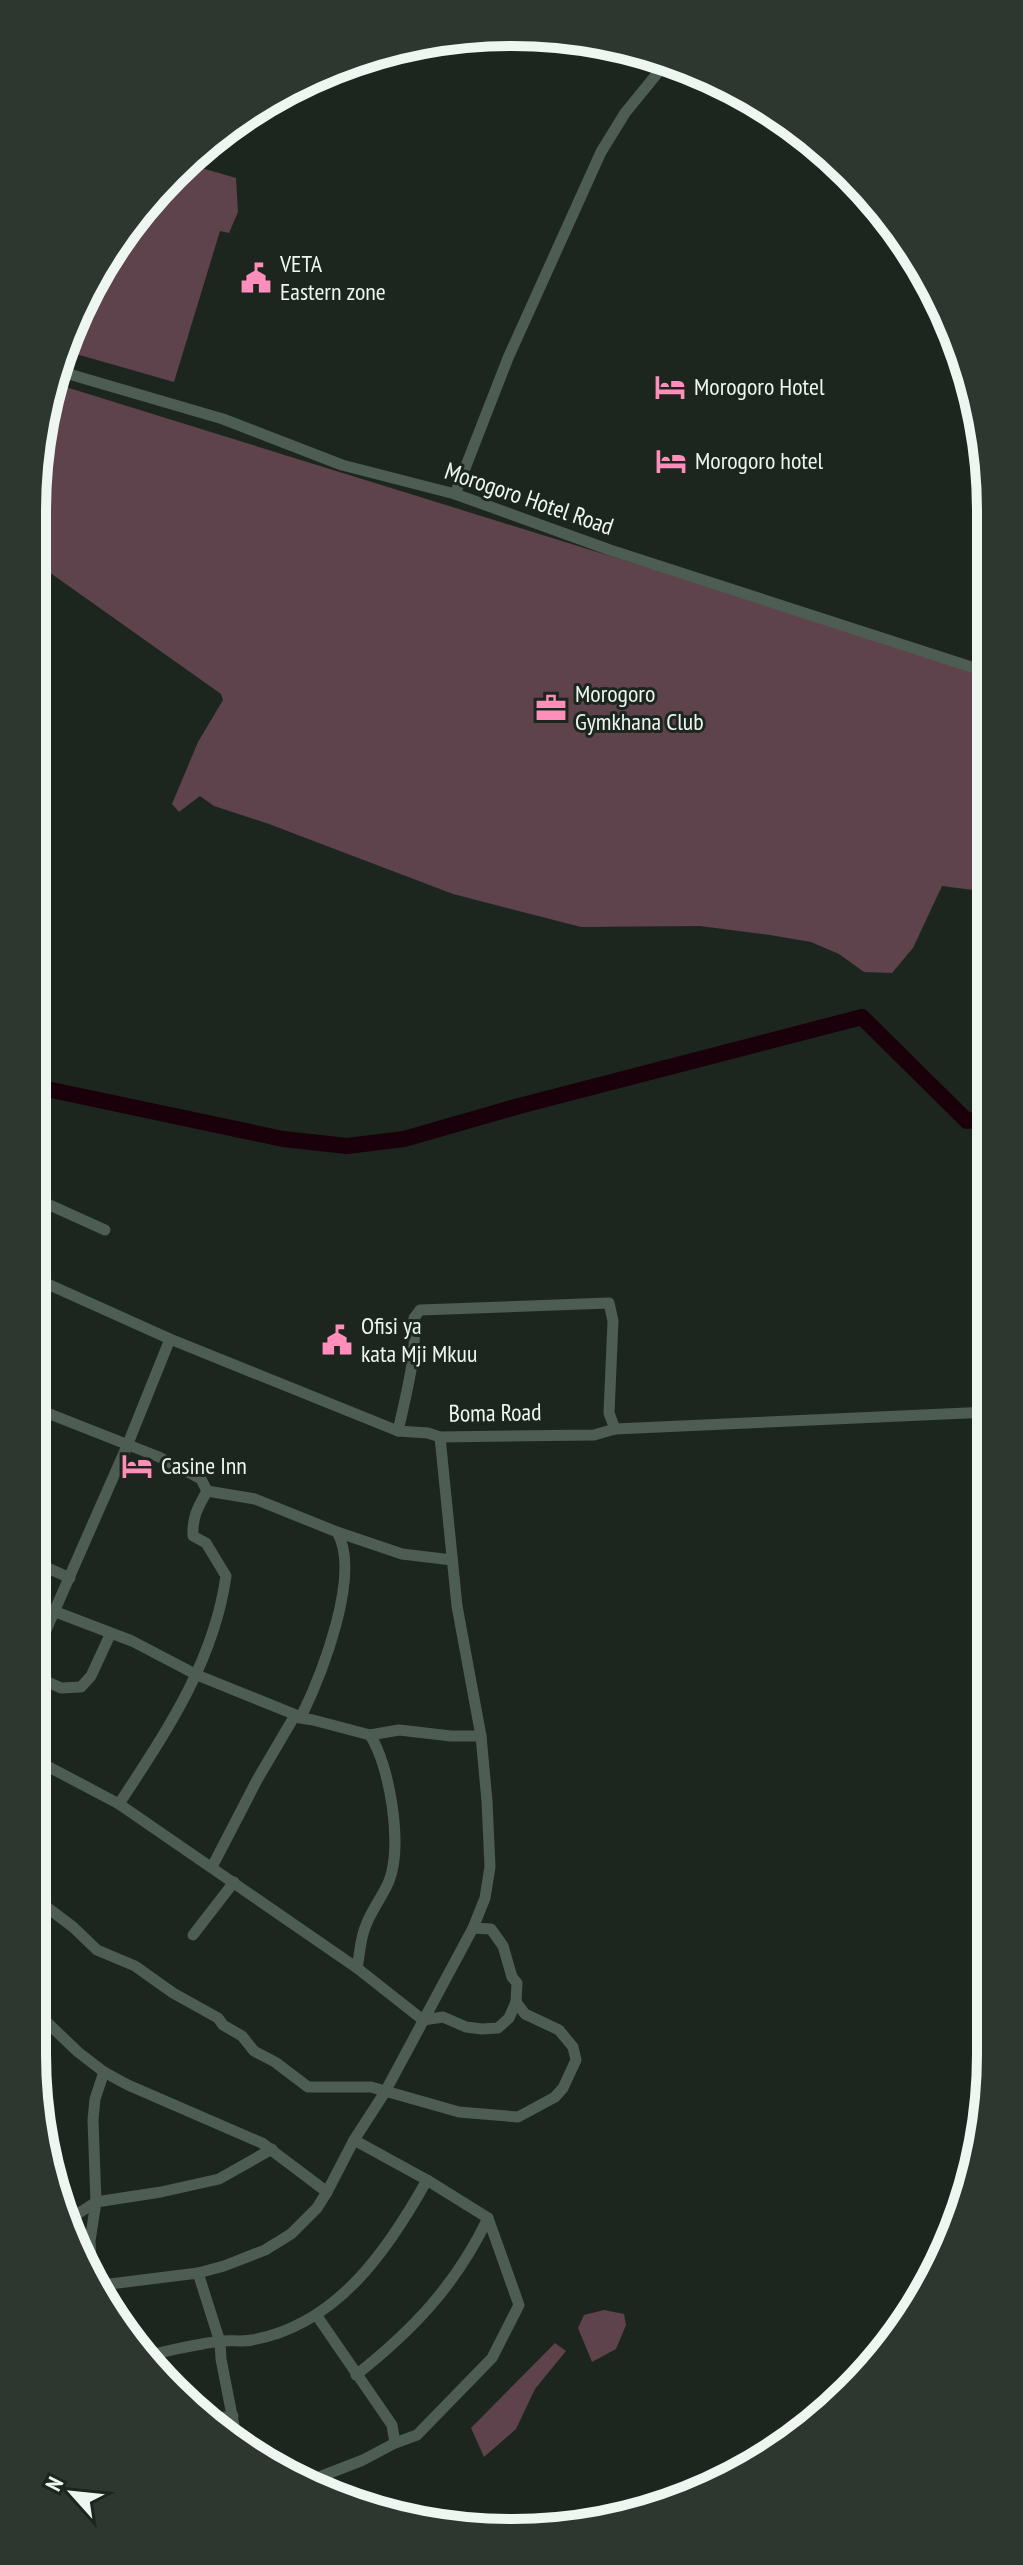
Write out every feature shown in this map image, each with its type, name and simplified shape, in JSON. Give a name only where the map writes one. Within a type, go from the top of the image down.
[{"type":"street","points":[[455,494],[508,358],[601,152],[625,113],[660,71]]},
{"type":"street","name":"Morogoro Hotel Road","points":[[67,374],[223,419],[342,465],[455,494],[610,550],[977,669]]},
{"type":"street","points":[[46,1203],[105,1230]]},
{"type":"street","name":"Boma Road","points":[[46,1283],[170,1339],[398,1431],[440,1437],[594,1435],[615,1429],[977,1413]]},
{"type":"street","points":[[398,1431],[412,1359],[414,1318],[420,1310],[603,1302],[609,1303],[613,1321],[609,1413],[615,1429]]},
{"type":"street","points":[[46,1633],[170,1339]]},
{"type":"street","points":[[46,1413],[159,1457],[201,1479],[207,1491]]},
{"type":"street","points":[[107,2284],[198,2273],[265,2250],[291,2234],[317,2208],[354,2140],[385,2092],[473,1928],[485,1898],[490,1867],[481,1736],[463,1649],[440,1437]]},
{"type":"street","points":[[207,1491],[255,1499],[402,1554],[452,1560]]},
{"type":"street","points":[[119,1804],[172,1722],[197,1675],[213,1633],[226,1576],[206,1543],[193,1536],[194,1513],[207,1491]]},
{"type":"street","points":[[212,1867],[257,1780],[311,1696],[343,1590],[345,1561],[343,1544],[337,1532]]},
{"type":"street","points":[[345,1561],[352,1549],[366,1542]]},
{"type":"street","points":[[46,1567],[70,1578]]},
{"type":"street","points":[[56,1612],[132,1641],[197,1675],[298,1717],[370,1735],[399,1730],[481,1736]]},
{"type":"street","points":[[46,1681],[61,1688],[78,1689],[90,1678],[110,1635]]},
{"type":"street","points":[[357,1968],[365,1927],[389,1882],[396,1849],[386,1769],[380,1750],[370,1735]]},
{"type":"street","points":[[46,1765],[119,1804],[357,1968],[423,2020],[443,2017],[466,2027],[491,2029],[503,2025],[516,2002],[517,1983],[512,1977],[503,1946],[491,1929],[473,1928]]},
{"type":"street","points":[[193,1935],[234,1882]]},
{"type":"street","points":[[46,1908],[97,1950],[135,1966],[173,1993],[218,2018],[223,2025],[242,2036],[254,2051],[275,2062],[308,2087],[355,2086],[459,2112],[518,2117],[555,2097],[563,2088],[576,2060],[574,2050],[559,2030],[525,2014],[516,2002]]},
{"type":"street","points":[[46,2021],[104,2072],[272,2149],[327,2192]]},
{"type":"street","points":[[90,2252],[96,2202],[93,2120],[95,2099],[104,2072]]},
{"type":"street","points":[[319,2477],[417,2435],[492,2358],[519,2305],[488,2218],[354,2140]]},
{"type":"street","points":[[75,2213],[96,2202],[219,2179],[272,2149]]},
{"type":"street","points":[[156,2354],[220,2342],[252,2340],[300,2325],[317,2316],[376,2260],[405,2220],[427,2180]]},
{"type":"street","points":[[356,2375],[410,2330],[435,2302],[476,2243],[488,2218]]},
{"type":"street","points":[[198,2273],[220,2342],[235,2428]]},
{"type":"street","points":[[317,2316],[392,2425],[395,2443]]},
{"type":"street","points":[[222,2418],[233,2416]]},
{"type":"shaded area","points":[[199,167],[236,178],[238,212],[229,233],[220,231],[174,382],[74,353],[94,306],[124,253],[182,182]]},
{"type":"shaded area","points":[[63,386],[977,670],[977,891],[942,886],[913,948],[892,973],[864,972],[839,954],[811,942],[700,926],[581,927],[453,894],[214,806],[200,796],[179,812],[172,804],[198,742],[223,700],[221,694],[46,570],[47,481]]},
{"type":"shaded area","points":[[604,2310],[624,2314],[626,2325],[616,2349],[592,2362],[578,2328],[584,2315]]},
{"type":"shaded area","points":[[555,2343],[566,2351],[535,2389],[516,2429],[484,2457],[471,2428]]},
{"type":"waterway","points":[[46,1089],[283,1139],[347,1146],[404,1139],[862,1017],[967,1121],[977,1120]]},
{"type":"place","name":"VETA Eastern zone","points":[[256,278]]},
{"type":"place","name":"Morogoro Hotel","points":[[670,387]]},
{"type":"place","name":"Morogoro hotel","points":[[671,461]]},
{"type":"place","name":"Morogoro Gymkhana Club","points":[[551,708]]},
{"type":"place","name":"Ofisi ya kata Mji Mkuu","points":[[337,1340]]},
{"type":"place","name":"Casine Inn","points":[[137,1466]]}]
